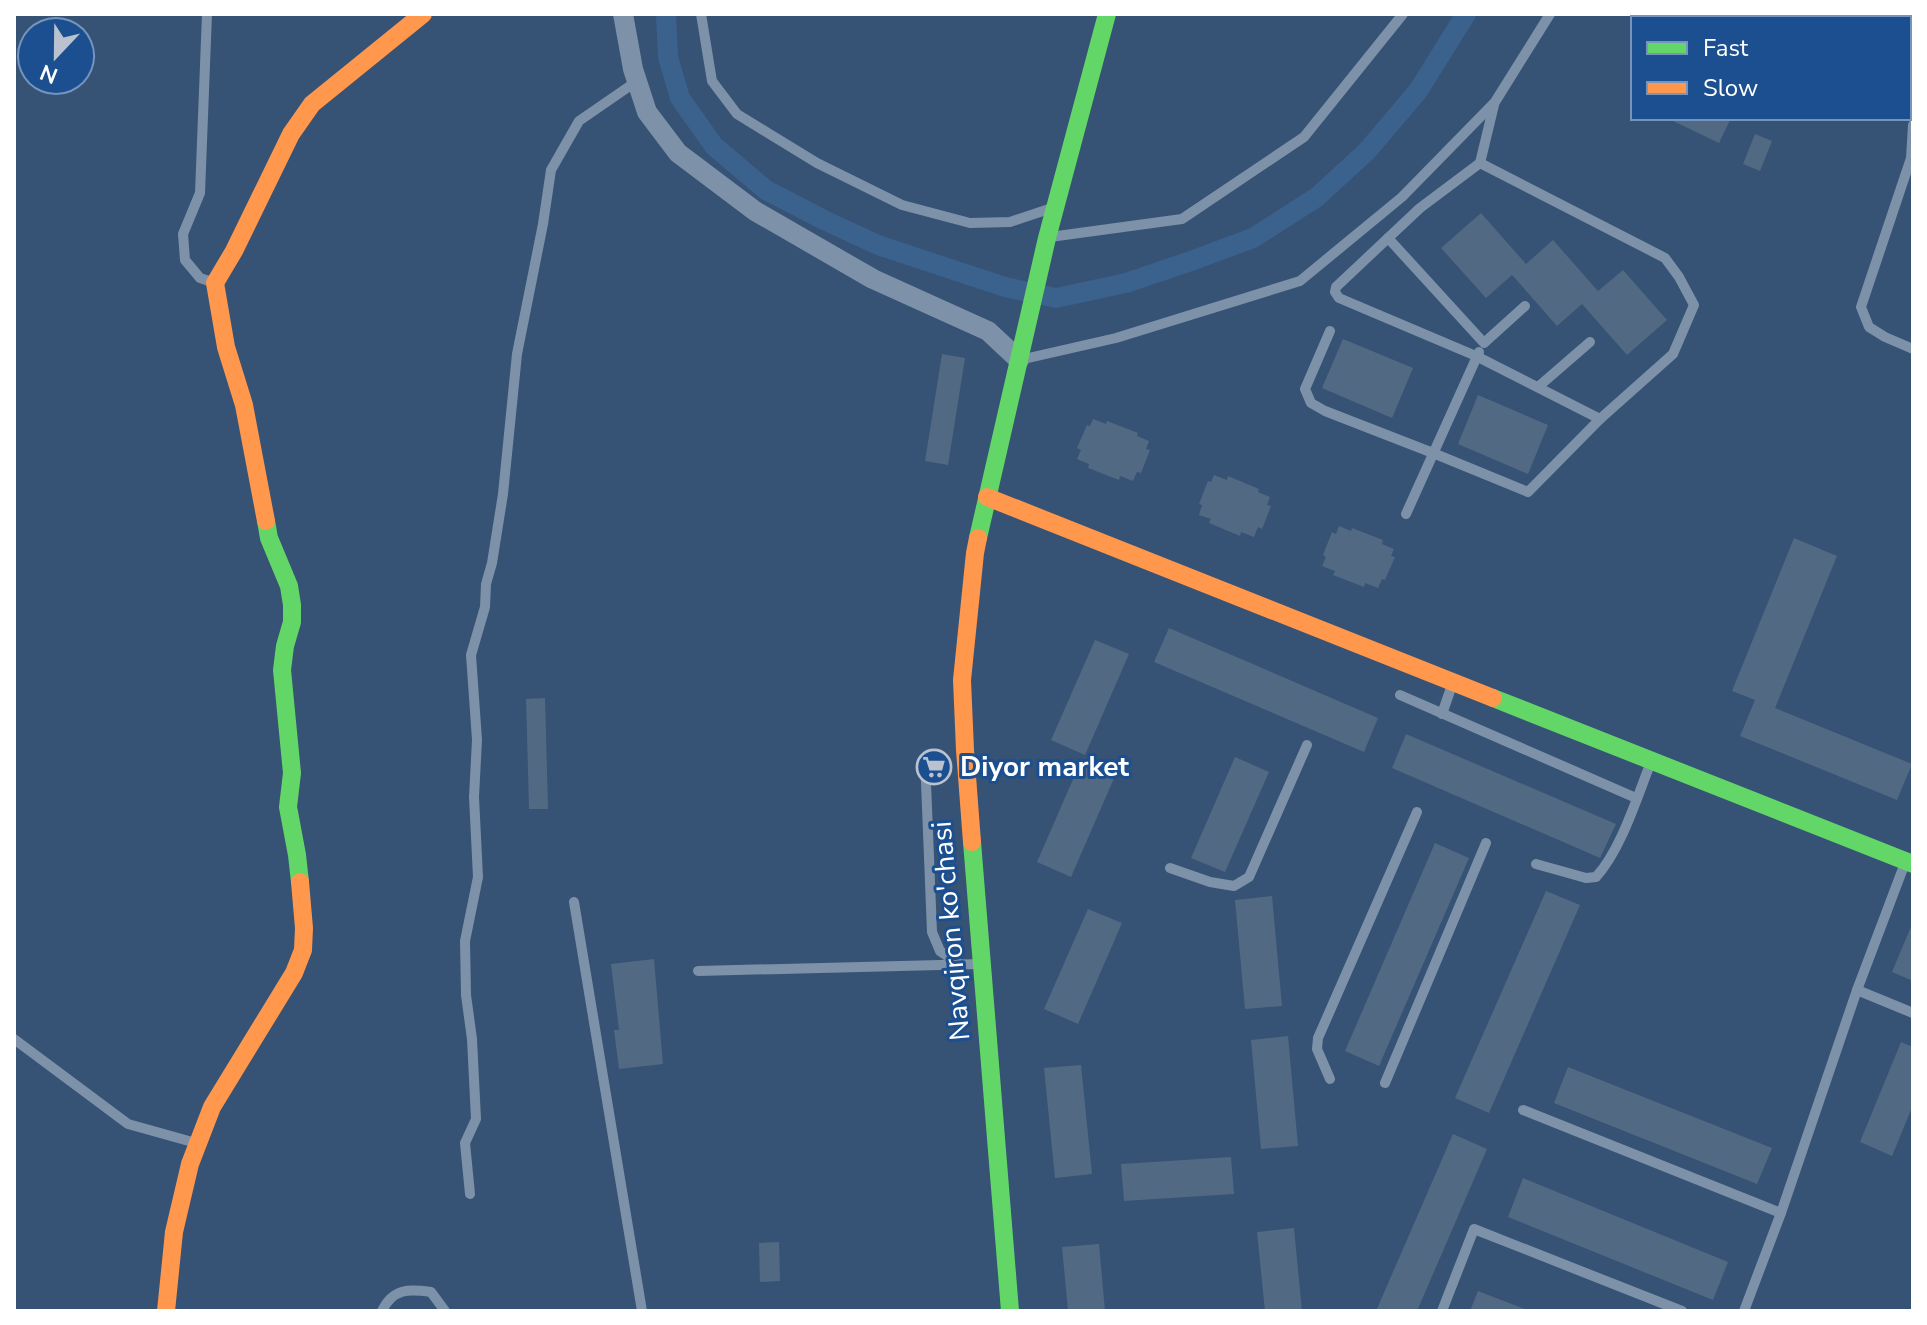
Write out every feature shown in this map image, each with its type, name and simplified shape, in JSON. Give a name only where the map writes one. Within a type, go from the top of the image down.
[{"type":"street","points":[[166,1311],[174,1232],[197,1143],[212,1107],[294,973],[303,950],[297,855],[288,807],[292,773],[282,670],[292,622],[289,586],[269,538],[244,405],[226,347],[215,283],[291,134],[312,104],[423,14]]},
{"type":"street","points":[[623,14],[633,69],[647,112],[678,153],[755,211],[873,279],[988,331],[1019,360]]},
{"type":"street","name":"Navqiron ko'chasi","points":[[1010,1311],[962,680],[975,553],[987,497],[1047,238],[1107,14]]},
{"type":"street","points":[[987,497],[1910,863]]},
{"type":"lane","points":[[207,14],[200,193],[183,234],[185,260],[200,278],[215,283]]},
{"type":"lane","points":[[701,14],[712,81],[737,114],[817,163],[902,205],[970,223],[1010,222],[1055,207]]},
{"type":"lane","points":[[1047,238],[1182,219],[1304,137],[1403,14]]},
{"type":"lane","points":[[1019,360],[1116,338],[1300,281],[1402,197],[1495,102],[1550,14]]},
{"type":"lane","points":[[470,1194],[465,1143],[476,1119],[465,941],[478,877],[474,797],[477,740],[471,655],[485,607],[486,584],[503,494],[517,354],[551,170],[579,121],[637,81]]},
{"type":"lane","points":[[1495,102],[1480,163],[1420,208],[1336,287],[1335,292],[1339,298],[1476,356],[1600,419]]},
{"type":"lane","points":[[1913,125],[1911,158],[1861,307],[1869,327],[1913,349]]},
{"type":"lane","points":[[1330,331],[1305,389],[1311,403],[1528,492],[1600,419],[1673,354],[1694,305],[1665,258],[1480,163]]},
{"type":"lane","points":[[1388,238],[1484,343]]},
{"type":"lane","points":[[1406,514],[1476,356],[1484,343],[1525,306]]},
{"type":"lane","points":[[1538,387],[1590,342]]},
{"type":"lane","points":[[1442,714],[1453,681]]},
{"type":"lane","points":[[1400,695],[1636,798]]},
{"type":"lane","points":[[1170,868],[1210,882],[1234,886],[1249,877],[1307,745]]},
{"type":"lane","points":[[925,758],[932,932],[940,951],[961,965]]},
{"type":"lane","points":[[1536,864],[1586,878],[1596,877],[1607,866],[1651,760]]},
{"type":"lane","points":[[1330,1079],[1317,1049],[1318,1038],[1417,812]]},
{"type":"lane","points":[[1385,1083],[1486,843]]},
{"type":"lane","points":[[1744,1311],[1857,990],[1910,863]]},
{"type":"lane","points":[[574,902],[642,1311]]},
{"type":"lane","points":[[698,971],[982,964]]},
{"type":"lane","points":[[1857,990],[1913,1013]]},
{"type":"lane","points":[[14,1039],[128,1124],[197,1143]]},
{"type":"lane","points":[[1523,1110],[1781,1213]]},
{"type":"lane","points":[[1442,1311],[1474,1229],[1682,1311]]},
{"type":"lane","points":[[382,1311],[387,1301],[407,1289],[431,1292],[445,1311]]},
{"type":"building","points":[[1671,120],[1730,120],[1719,143]]},
{"type":"building","points":[[1755,134],[1772,141],[1760,171],[1743,164]]},
{"type":"building","points":[[1481,213],[1526,264],[1553,240],[1598,291],[1623,270],[1667,320],[1627,355],[1582,304],[1557,326],[1512,275],[1486,298],[1441,248]]},
{"type":"building","points":[[1343,339],[1413,368],[1392,418],[1322,388]]},
{"type":"building","points":[[942,354],[965,358],[948,465],[925,461]]},
{"type":"building","points":[[1478,395],[1548,425],[1528,474],[1458,444]]},
{"type":"building","points":[[1093,419],[1138,433],[1137,436],[1149,441],[1146,449],[1150,450],[1141,473],[1137,472],[1133,481],[1120,476],[1119,480],[1088,468],[1089,464],[1077,459],[1081,450],[1077,448]]},
{"type":"building","points":[[1214,475],[1227,480],[1228,476],[1270,497],[1267,505],[1271,506],[1262,529],[1258,527],[1254,537],[1241,532],[1240,536],[1209,523],[1211,519],[1199,515],[1202,505],[1199,504],[1208,481],[1211,482]]},
{"type":"building","points":[[1339,526],[1383,540],[1382,544],[1394,549],[1391,556],[1395,557],[1378,588],[1365,583],[1364,587],[1333,575],[1335,571],[1322,566],[1332,532],[1336,534]]},
{"type":"building","points":[[1794,538],[1837,556],[1775,708],[1912,764],[1897,800],[1740,736],[1755,700],[1732,691]]},
{"type":"building","points":[[1169,628],[1378,718],[1364,752],[1154,662]]},
{"type":"building","points":[[1095,640],[1129,654],[1085,755],[1051,740]]},
{"type":"building","points":[[545,698],[548,809],[529,809],[526,699]]},
{"type":"building","points":[[1406,734],[1616,824],[1600,858],[1392,768]]},
{"type":"building","points":[[1235,757],[1269,772],[1225,872],[1191,858]]},
{"type":"building","points":[[1081,761],[1115,776],[1071,877],[1037,862]]},
{"type":"building","points":[[1435,843],[1469,858],[1379,1066],[1345,1051]]},
{"type":"building","points":[[1546,891],[1580,905],[1489,1113],[1455,1098]]},
{"type":"building","points":[[1272,896],[1282,1006],[1245,1009],[1235,900]]},
{"type":"building","points":[[1088,909],[1122,923],[1078,1024],[1044,1009]]},
{"type":"building","points":[[1913,922],[1913,981],[1892,972]]},
{"type":"building","points":[[654,959],[663,1064],[619,1069],[614,1030],[619,1030],[611,964]]},
{"type":"building","points":[[1288,1036],[1298,1146],[1261,1149],[1251,1040]]},
{"type":"building","points":[[1901,1042],[1913,1047],[1913,1105],[1892,1156],[1860,1142]]},
{"type":"building","points":[[1081,1065],[1092,1174],[1055,1178],[1044,1068]]},
{"type":"building","points":[[1568,1067],[1772,1148],[1757,1184],[1554,1103]]},
{"type":"building","points":[[1453,1134],[1487,1149],[1417,1311],[1376,1311]]},
{"type":"building","points":[[1231,1157],[1234,1194],[1124,1201],[1121,1164]]},
{"type":"building","points":[[1523,1178],[1728,1262],[1713,1300],[1508,1217]]},
{"type":"building","points":[[1294,1228],[1302,1311],[1265,1311],[1257,1232]]},
{"type":"building","points":[[779,1242],[780,1281],[760,1282],[759,1243]]},
{"type":"building","points":[[1099,1244],[1105,1311],[1068,1311],[1062,1247]]},
{"type":"building","points":[[1478,1291],[1527,1310],[1470,1311]]},
{"type":"waterway","points":[[666,14],[668,57],[680,98],[714,146],[766,190],[878,245],[1005,287],[1056,298],[1126,283],[1253,238],[1317,197],[1367,151],[1418,91],[1466,14]]},
{"type":"traffic: fast","points":[[978,538],[1047,238],[1107,14]]},
{"type":"traffic: fast","points":[[266,521],[269,538],[289,586],[292,605],[292,622],[282,670],[292,773],[288,807],[300,882]]},
{"type":"traffic: fast","points":[[1493,698],[1913,864]]},
{"type":"traffic: fast","points":[[972,842],[1010,1311]]},
{"type":"traffic: slow","points":[[266,521],[244,405],[226,347],[215,283],[291,134],[312,104],[423,14]]},
{"type":"traffic: slow","points":[[987,497],[1493,698]]},
{"type":"traffic: slow","points":[[972,842],[962,680],[978,538]]},
{"type":"traffic: slow","points":[[166,1311],[174,1232],[190,1164],[212,1107],[294,973],[303,950],[300,882]]},
{"type":"place","name":"Diyor market","points":[[934,767]]}]
